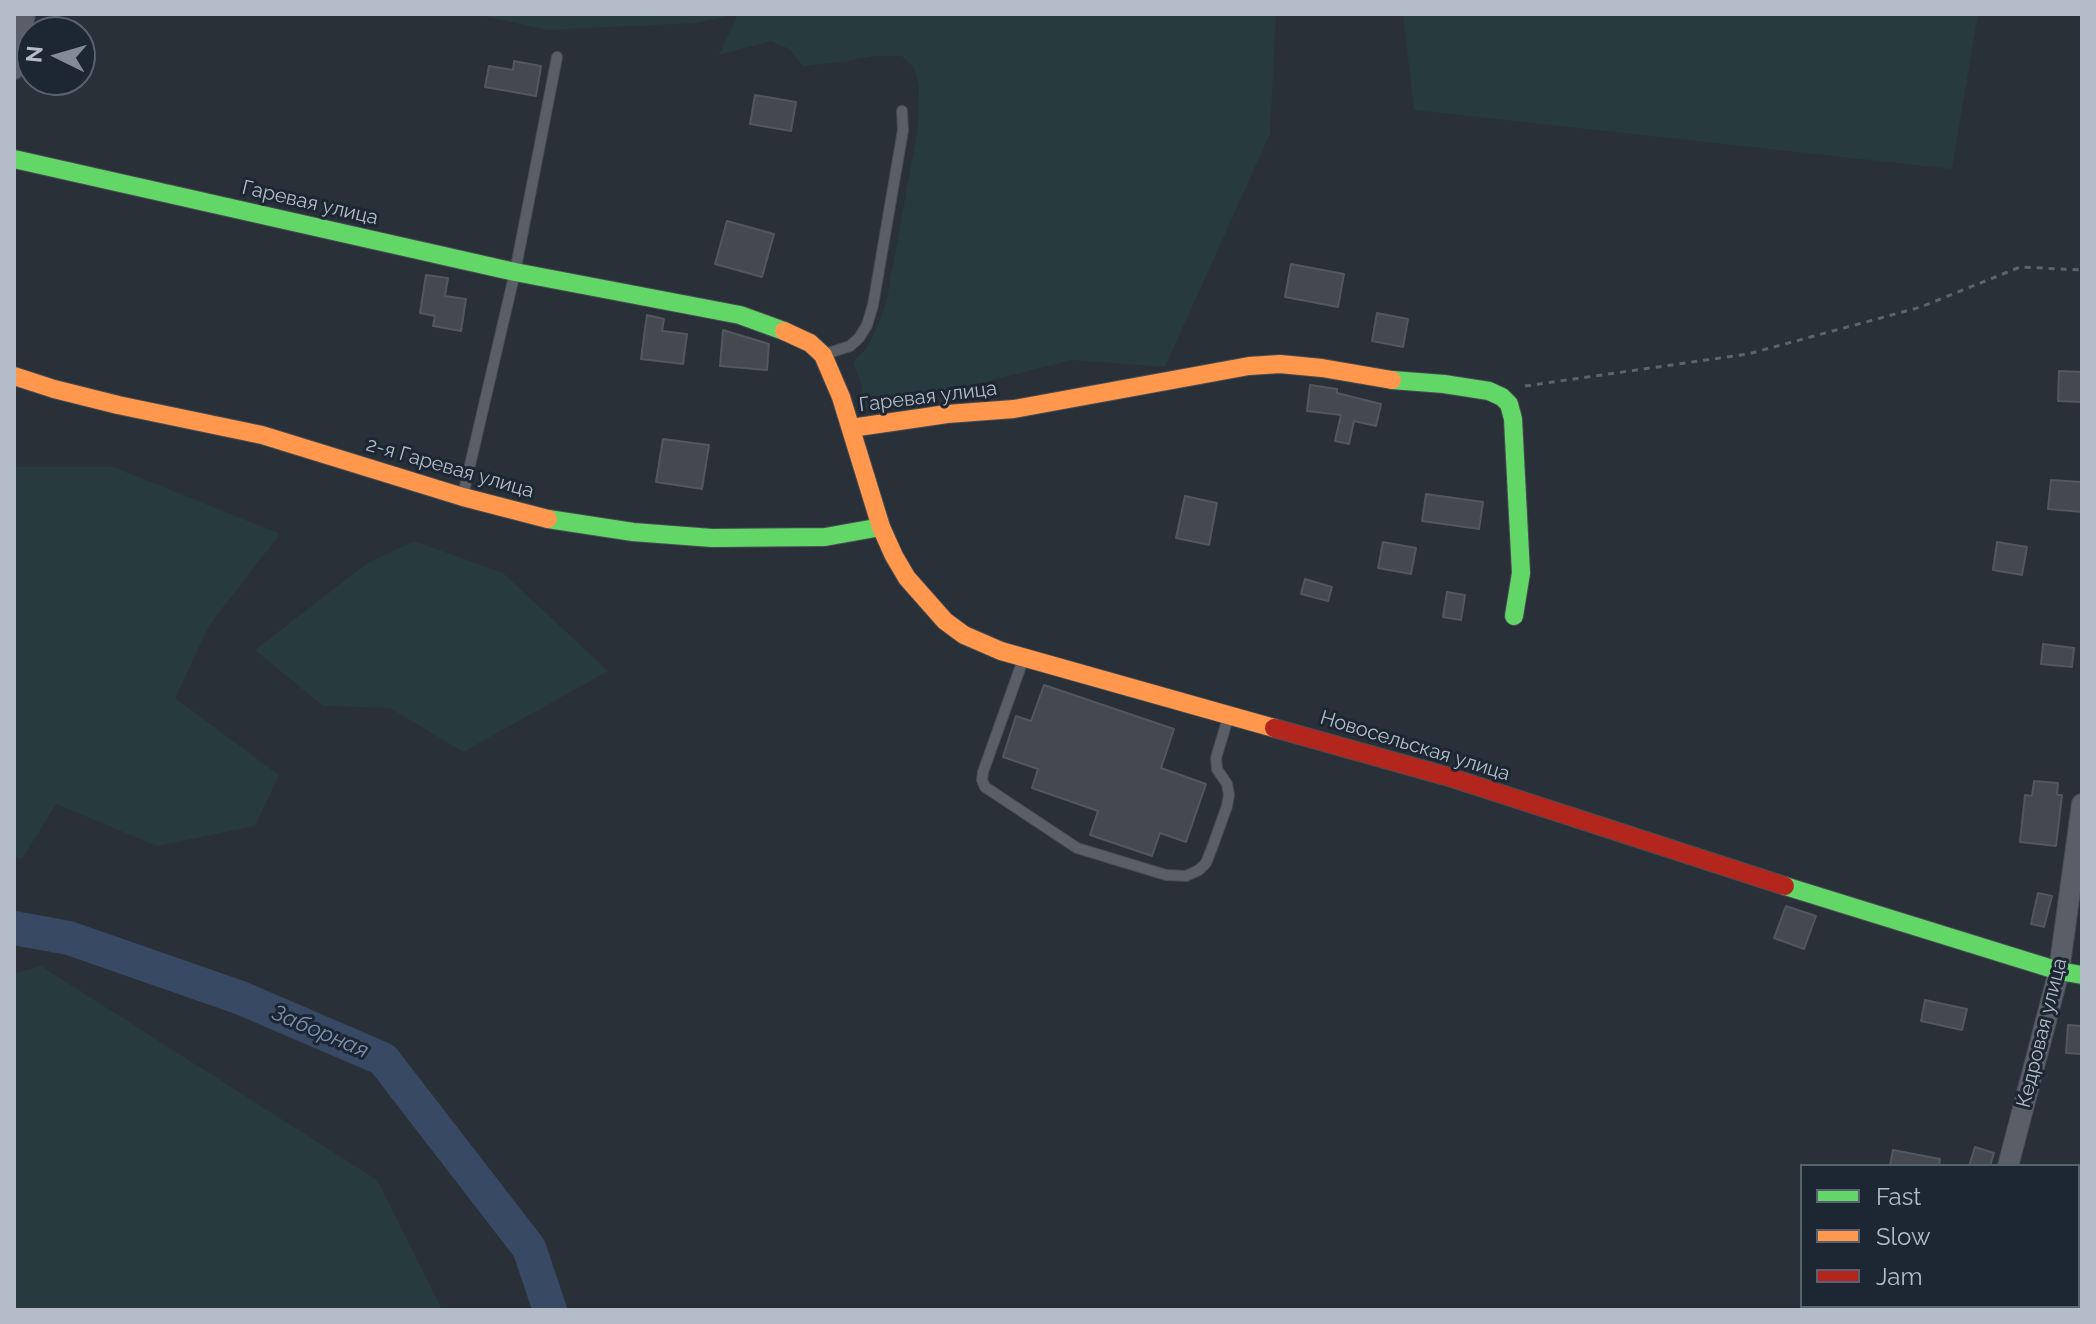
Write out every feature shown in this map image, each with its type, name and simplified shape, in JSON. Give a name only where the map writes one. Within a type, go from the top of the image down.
[{"type":"street","points":[[14,69],[25,14]]},
{"type":"street","name":"Гаревая улица","points":[[14,159],[515,272],[740,315],[769,324],[810,343],[823,355],[851,428],[947,414],[1014,409],[1249,366],[1280,364],[1489,391],[1509,404],[1513,419],[1521,573],[1514,616]]},
{"type":"street","name":"2-я Гаревая улица","points":[[14,376],[118,405],[262,435],[463,497],[554,521],[633,532],[712,538],[825,537],[881,527]]},
{"type":"street","name":"Новосельская улица","points":[[851,428],[881,527],[894,556],[907,578],[945,621],[964,635],[1023,658],[1449,777],[1870,914],[2059,971],[2082,975]]},
{"type":"street","name":"Кедровая улица","points":[[2009,1164],[2059,971],[2082,804]]},
{"type":"lane","points":[[463,497],[515,272],[557,57]]},
{"type":"lane","points":[[823,355],[850,346],[867,325],[903,130],[902,111]]},
{"type":"lane","points":[[1023,658],[983,772],[985,787],[1077,848],[1166,875],[1186,876],[1199,870],[1206,863],[1212,848],[1229,795],[1227,784],[1217,769],[1216,758],[1229,715]]},
{"type":"path","points":[[1520,387],[1748,354],[1921,307],[2020,267],[2082,270]]},
{"type":"green space","points":[[475,14],[737,14],[697,23],[547,30]]},
{"type":"green space","points":[[738,14],[1276,14],[1270,134],[1165,367],[1072,360],[873,410],[863,407],[862,386],[853,362],[865,350],[886,303],[918,127],[919,85],[914,68],[902,56],[874,56],[803,66],[789,49],[771,41],[719,55]]},
{"type":"green space","points":[[1403,14],[1978,14],[1952,169],[1414,110]]},
{"type":"green space","points":[[14,467],[113,467],[280,534],[210,624],[175,698],[279,775],[255,826],[157,846],[56,804],[22,859],[14,857]]},
{"type":"green space","points":[[414,541],[503,573],[608,671],[463,752],[390,708],[323,706],[255,650],[366,564]]},
{"type":"green space","points":[[41,966],[377,1180],[442,1310],[14,1310],[14,974]]},
{"type":"building","points":[[514,61],[541,66],[536,96],[485,87],[489,66],[513,70]]},
{"type":"building","points":[[755,95],[796,102],[791,131],[750,124]]},
{"type":"building","points":[[727,221],[774,234],[762,277],[715,264]]},
{"type":"building","points":[[1291,264],[1344,274],[1338,307],[1285,297]]},
{"type":"building","points":[[426,275],[448,278],[445,296],[466,299],[461,331],[433,326],[435,316],[420,313]]},
{"type":"building","points":[[1377,313],[1408,319],[1403,347],[1372,341]]},
{"type":"building","points":[[647,315],[664,319],[662,331],[687,334],[683,364],[641,359]]},
{"type":"building","points":[[723,330],[769,344],[767,370],[720,366]]},
{"type":"building","points":[[2059,371],[2082,372],[2082,402],[2058,401]]},
{"type":"building","points":[[1310,385],[1337,389],[1337,393],[1381,404],[1376,426],[1354,421],[1349,444],[1335,441],[1341,415],[1307,411]]},
{"type":"building","points":[[663,439],[709,445],[702,489],[656,482]]},
{"type":"building","points":[[2051,480],[2082,482],[2082,512],[2048,509]]},
{"type":"building","points":[[1426,494],[1483,502],[1479,529],[1422,521]]},
{"type":"building","points":[[1185,496],[1217,503],[1209,545],[1176,538]]},
{"type":"building","points":[[1383,542],[1416,548],[1411,574],[1378,568]]},
{"type":"building","points":[[1997,542],[2027,547],[2022,575],[1993,570]]},
{"type":"building","points":[[1305,579],[1332,587],[1328,601],[1301,594]]},
{"type":"building","points":[[1447,592],[1465,595],[1461,620],[1443,617]]},
{"type":"building","points":[[2043,644],[2074,648],[2072,667],[2041,664]]},
{"type":"building","points":[[1044,685],[1174,729],[1161,768],[1206,784],[1186,842],[1160,833],[1152,856],[1090,835],[1098,811],[1032,788],[1038,769],[1003,757],[1016,716],[1031,721]]},
{"type":"building","points":[[2034,781],[2058,783],[2057,795],[2062,795],[2056,846],[2020,842],[2025,795],[2032,796]]},
{"type":"building","points":[[2038,893],[2052,896],[2044,927],[2031,924]]},
{"type":"building","points":[[1786,906],[1816,916],[1804,949],[1774,938]]},
{"type":"building","points":[[1925,1000],[1967,1009],[1962,1030],[1921,1021]]},
{"type":"building","points":[[2068,1025],[2082,1026],[2082,1054],[2066,1053]]},
{"type":"building","points":[[1975,1147],[1994,1153],[1991,1164],[1970,1164]]},
{"type":"building","points":[[1893,1150],[1940,1159],[1939,1164],[1890,1164]]},
{"type":"waterway","name":"Заборная","points":[[14,928],[69,938],[241,998],[383,1059],[529,1248],[550,1310]]},
{"type":"traffic: fast","points":[[14,159],[515,272],[740,315],[784,331]]},
{"type":"traffic: fast","points":[[1392,380],[1489,391],[1509,404],[1513,419],[1521,573],[1514,616]]},
{"type":"traffic: fast","points":[[548,519],[633,532],[712,538],[825,537],[881,527]]},
{"type":"traffic: fast","points":[[1785,886],[2059,971],[2082,975]]},
{"type":"traffic: slow","points":[[784,331],[810,343],[823,355],[841,397],[881,527],[894,556],[907,578],[945,621],[964,635],[1001,651],[1274,728]]},
{"type":"traffic: slow","points":[[851,428],[947,414],[1014,409],[1249,366],[1280,364],[1322,368],[1392,380]]},
{"type":"traffic: slow","points":[[14,376],[118,405],[262,435],[463,497],[548,519]]},
{"type":"traffic: jam","points":[[1274,728],[1449,777],[1785,886]]}]
